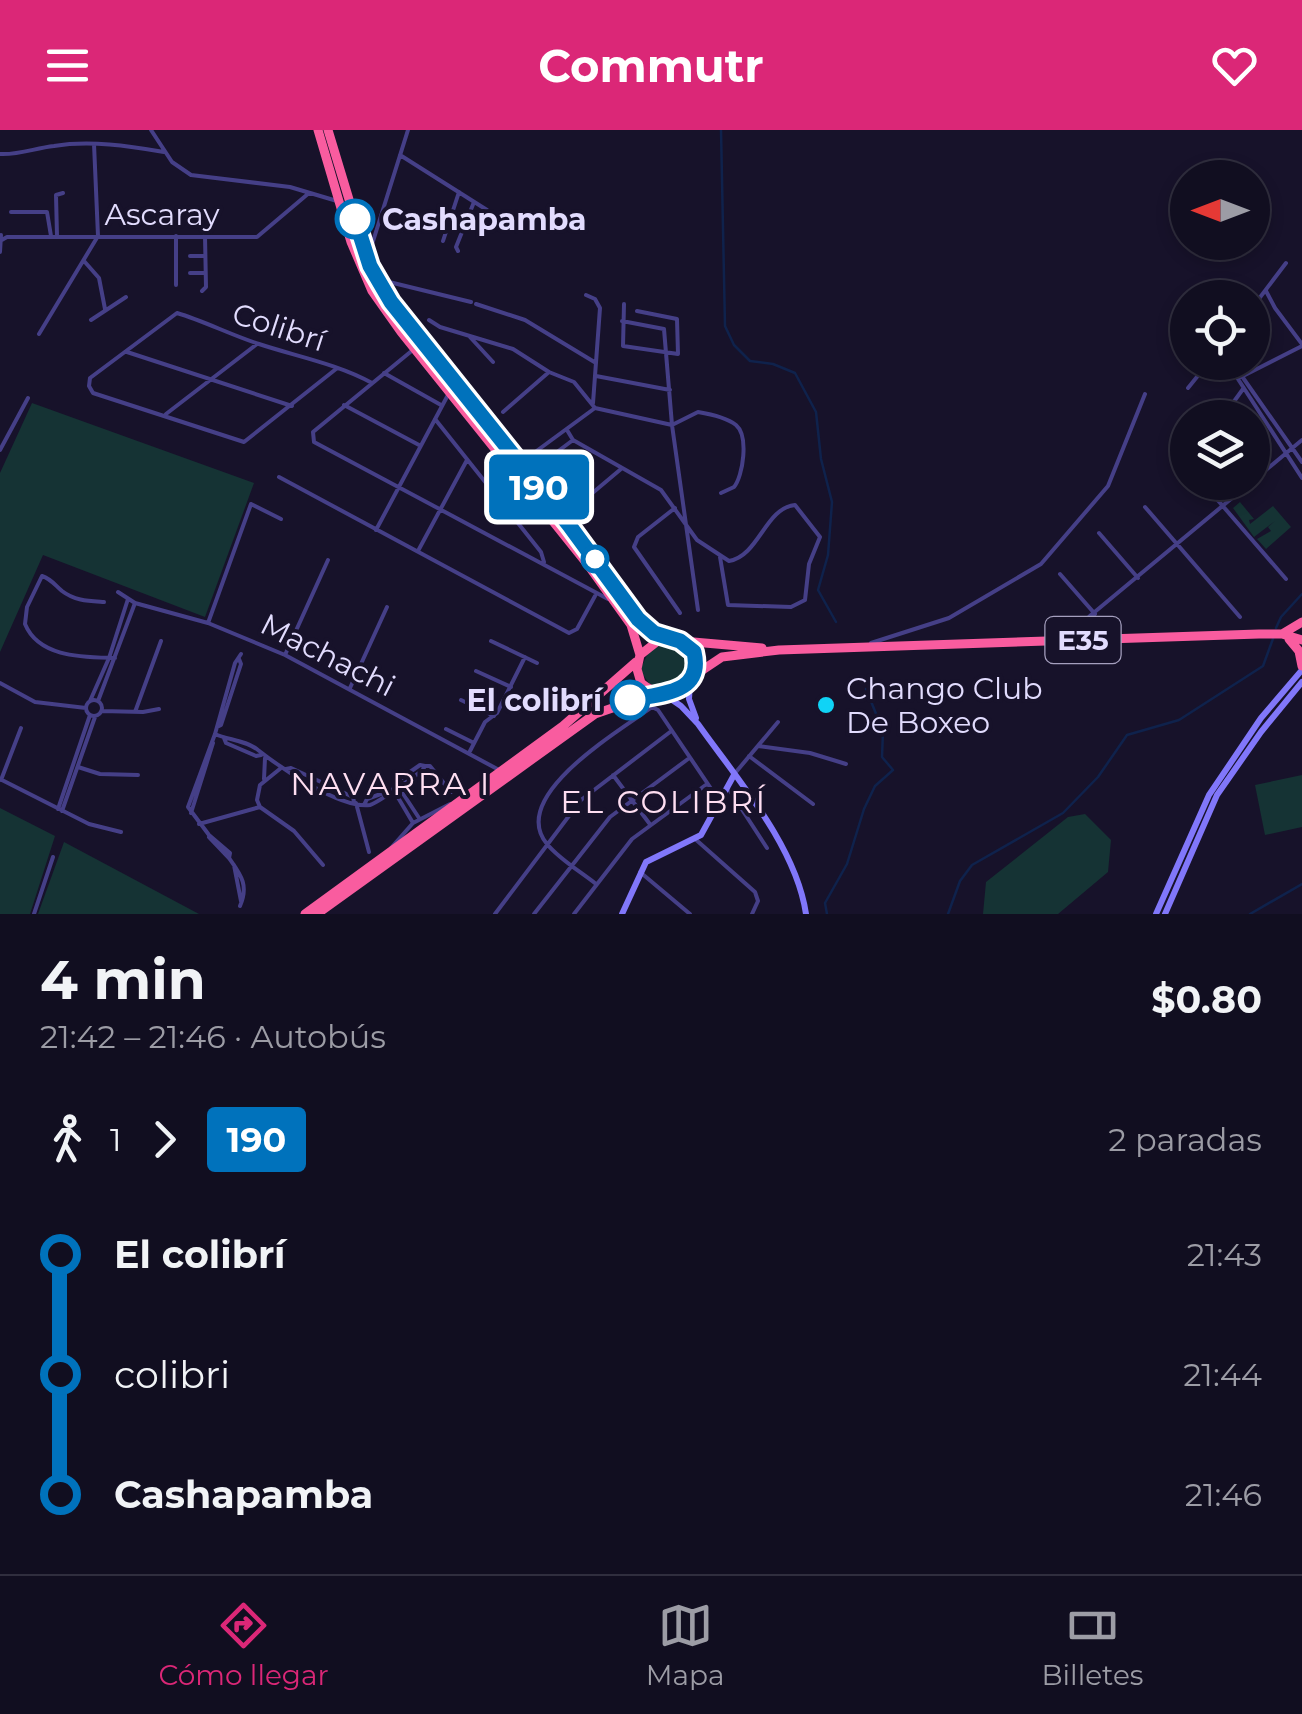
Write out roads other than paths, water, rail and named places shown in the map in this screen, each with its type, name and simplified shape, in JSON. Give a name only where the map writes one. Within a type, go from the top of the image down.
[{"type":"highway","points":[[318,130],[365,276],[381,305],[588,564],[636,634],[638,678],[660,694]]},
{"type":"highway","name":"E35","points":[[328,130],[367,259],[377,279],[401,316],[564,519],[638,619],[649,630],[668,639],[779,650]]},
{"type":"highway","points":[[1302,622],[1282,634],[1299,651],[1302,668]]},
{"type":"highway","name":"E35","points":[[660,694],[678,690],[722,657],[779,650],[1258,634],[1282,634],[1302,640]]},
{"type":"highway","points":[[304,914],[453,798],[500,771],[576,716],[651,644],[668,639]]},
{"type":"highway","points":[[680,641],[694,652],[696,665],[691,679]]},
{"type":"highway","points":[[317,914],[596,714],[660,694]]},
{"type":"main road","points":[[1156,914],[1209,795],[1261,718],[1302,668]]},
{"type":"main road","points":[[691,679],[688,695],[698,724]]},
{"type":"main road","points":[[1164,914],[1217,795],[1253,742],[1302,682]]},
{"type":"main road","points":[[660,694],[682,706],[734,774],[788,856],[801,887],[806,914]]},
{"type":"main road","points":[[622,914],[640,872],[654,855],[694,838],[709,826],[734,774]]},
{"type":"street","points":[[367,259],[408,130]]},
{"type":"street","points":[[142,148],[151,132],[164,152],[191,174],[290,187],[339,202]]},
{"type":"street","points":[[39,334],[98,236],[94,144]]},
{"type":"street","points":[[0,154],[94,144],[164,152]]},
{"type":"street","points":[[400,156],[487,210]]},
{"type":"street","points":[[54,236],[56,195],[63,192]]},
{"type":"street","points":[[443,241],[458,192]]},
{"type":"street","name":"Ascaray","points":[[2,237],[257,237],[309,193]]},
{"type":"street","points":[[458,250],[474,202]]},
{"type":"street","points":[[11,212],[48,212],[54,236]]},
{"type":"street","points":[[380,222],[401,230]]},
{"type":"street","points":[[176,236],[176,285]]},
{"type":"street","points":[[202,291],[206,289],[205,236]]},
{"type":"street","points":[[0,252],[2,237]]},
{"type":"street","points":[[190,256],[205,256]]},
{"type":"street","points":[[83,260],[99,278],[105,310]]},
{"type":"street","points":[[1270,285],[1286,263]]},
{"type":"street","points":[[190,273],[206,273]]},
{"type":"street","points":[[377,279],[525,320],[596,362]]},
{"type":"street","points":[[525,460],[594,405],[600,308],[586,295]]},
{"type":"street","points":[[91,320],[126,296]]},
{"type":"street","points":[[1270,299],[1302,345],[1270,362]]},
{"type":"street","points":[[624,304],[622,346],[678,354],[677,319],[637,310]]},
{"type":"street","name":"Colibrí","points":[[127,352],[173,315],[181,314],[372,383]]},
{"type":"street","points":[[429,320],[513,350],[574,382],[594,405],[672,424],[698,412],[734,424],[741,430],[739,482],[722,493]]},
{"type":"street","points":[[622,322],[662,326],[698,610]]},
{"type":"street","points":[[470,337],[493,362]]},
{"type":"street","points":[[164,416],[257,344]]},
{"type":"street","points":[[414,349],[314,432],[316,444],[532,560],[544,562],[616,605]]},
{"type":"street","points":[[292,406],[127,352],[90,378],[89,386],[93,393],[242,442],[249,440],[292,406],[336,369]]},
{"type":"street","points":[[503,412],[549,372]]},
{"type":"street","points":[[384,373],[442,406]]},
{"type":"street","points":[[595,376],[670,390]]},
{"type":"street","points":[[1188,388],[1194,380]]},
{"type":"street","points":[[1240,380],[1302,478]]},
{"type":"street","points":[[1243,380],[1302,462]]},
{"type":"street","points":[[1235,400],[1244,388]]},
{"type":"street","points":[[376,530],[450,391]]},
{"type":"street","points":[[862,647],[944,620],[1041,564],[1108,486],[1146,394]]},
{"type":"street","points":[[0,450],[28,398]]},
{"type":"street","points":[[344,405],[419,446]]},
{"type":"street","points":[[435,419],[541,552],[544,562]]},
{"type":"street","points":[[485,421],[498,426],[562,506],[564,519]]},
{"type":"street","points":[[567,430],[572,440],[661,490],[697,540],[729,561],[740,558],[788,506],[795,506],[820,540],[808,564],[802,603],[791,607],[730,606],[720,557]]},
{"type":"street","points":[[533,470],[572,440]]},
{"type":"street","points":[[1066,641],[1302,440]]},
{"type":"street","points":[[418,551],[467,460]]},
{"type":"street","points":[[577,506],[622,468]]},
{"type":"street","points":[[279,478],[569,633],[577,629],[596,595]]},
{"type":"street","points":[[1218,500],[1286,579]]},
{"type":"street","points":[[208,622],[251,504],[281,519]]},
{"type":"street","points":[[1146,507],[1240,617]]},
{"type":"street","points":[[674,508],[638,537],[634,547],[680,612]]},
{"type":"street","points":[[1098,534],[1138,578]]},
{"type":"street","points":[[286,655],[328,560]]},
{"type":"street","points":[[1060,574],[1095,614]]},
{"type":"street","points":[[104,602],[80,600],[42,576],[24,618],[27,630],[55,651],[77,657],[112,658]]},
{"type":"street","name":"Machachi","points":[[118,592],[135,603],[208,622],[286,655],[500,771]]},
{"type":"street","points":[[102,711],[98,701],[128,600]]},
{"type":"street","points":[[86,708],[135,603]]},
{"type":"street","points":[[350,688],[387,607]]},
{"type":"street","points":[[1084,640],[1095,614]]},
{"type":"street","points":[[122,615],[130,617]]},
{"type":"street","points":[[135,712],[161,640]]},
{"type":"street","points":[[491,641],[537,663]]},
{"type":"street","points":[[240,656],[241,664],[221,725],[214,734],[214,745],[190,814],[230,852],[241,904]]},
{"type":"street","points":[[469,752],[484,722],[494,716],[525,657]]},
{"type":"street","points":[[476,671],[510,687]]},
{"type":"street","points":[[0,683],[35,702],[86,708],[92,716]]},
{"type":"street","points":[[461,700],[494,716]]},
{"type":"street","points":[[90,701],[98,701]]},
{"type":"street","points":[[596,884],[547,845],[540,830],[540,807],[557,779],[652,706],[720,802]]},
{"type":"street","points":[[60,810],[92,716],[102,711],[160,709]]},
{"type":"street","points":[[734,774],[778,722]]},
{"type":"street","points":[[21,728],[0,779],[89,824],[121,832]]},
{"type":"street","points":[[446,729],[474,743]]},
{"type":"street","points":[[504,914],[497,912],[581,800],[672,730]]},
{"type":"street","points":[[214,734],[350,803],[376,802],[420,765],[430,766],[453,798],[414,823],[390,850]]},
{"type":"street","points":[[758,746],[808,753],[846,764]]},
{"type":"street","points":[[749,756],[813,804]]},
{"type":"street","points":[[263,757],[260,808],[294,832],[323,865]]},
{"type":"street","points":[[534,914],[606,820],[689,758]]},
{"type":"street","points":[[76,766],[100,774],[138,776]]},
{"type":"street","points":[[264,780],[284,768]]},
{"type":"street","points":[[613,775],[650,825]]},
{"type":"street","points":[[574,914],[630,841],[708,784]]},
{"type":"street","points":[[728,788],[766,848]]},
{"type":"street","points":[[391,790],[402,792],[420,820]]},
{"type":"street","points":[[391,790],[414,823]]},
{"type":"street","points":[[355,802],[369,852]]},
{"type":"street","points":[[199,824],[260,808]]},
{"type":"street","points":[[694,838],[755,892],[757,903],[752,914]]},
{"type":"street","points":[[34,914],[53,857]]},
{"type":"street","points":[[640,872],[690,914]]},
{"type":"waterway","points":[[721,130],[725,326],[734,345],[750,361],[773,364],[795,373],[816,412],[821,459],[832,502],[828,555],[818,590],[836,622]]},
{"type":"waterway","points":[[1276,628],[1302,594]]},
{"type":"waterway","points":[[948,914],[960,881],[972,865],[1063,813],[1098,777],[1127,735],[1179,720],[1263,666],[1274,636]]},
{"type":"waterway","points":[[827,914],[825,903],[847,864],[864,809],[875,786],[893,770],[882,757],[883,731],[866,689]]},
{"type":"waterway","points":[[1250,914],[1302,884]]},
{"type":"place","name":"Cashapamba","points":[[355,219]]},
{"type":"place","name":"El colibrí","points":[[630,700]]},
{"type":"place","name":"Chango Club De Boxeo","points":[[826,705]]},
{"type":"district","name":"NAVARRA I","points":[[391,783]]},
{"type":"district","name":"EL COLIBRÍ","points":[[664,801]]}]
